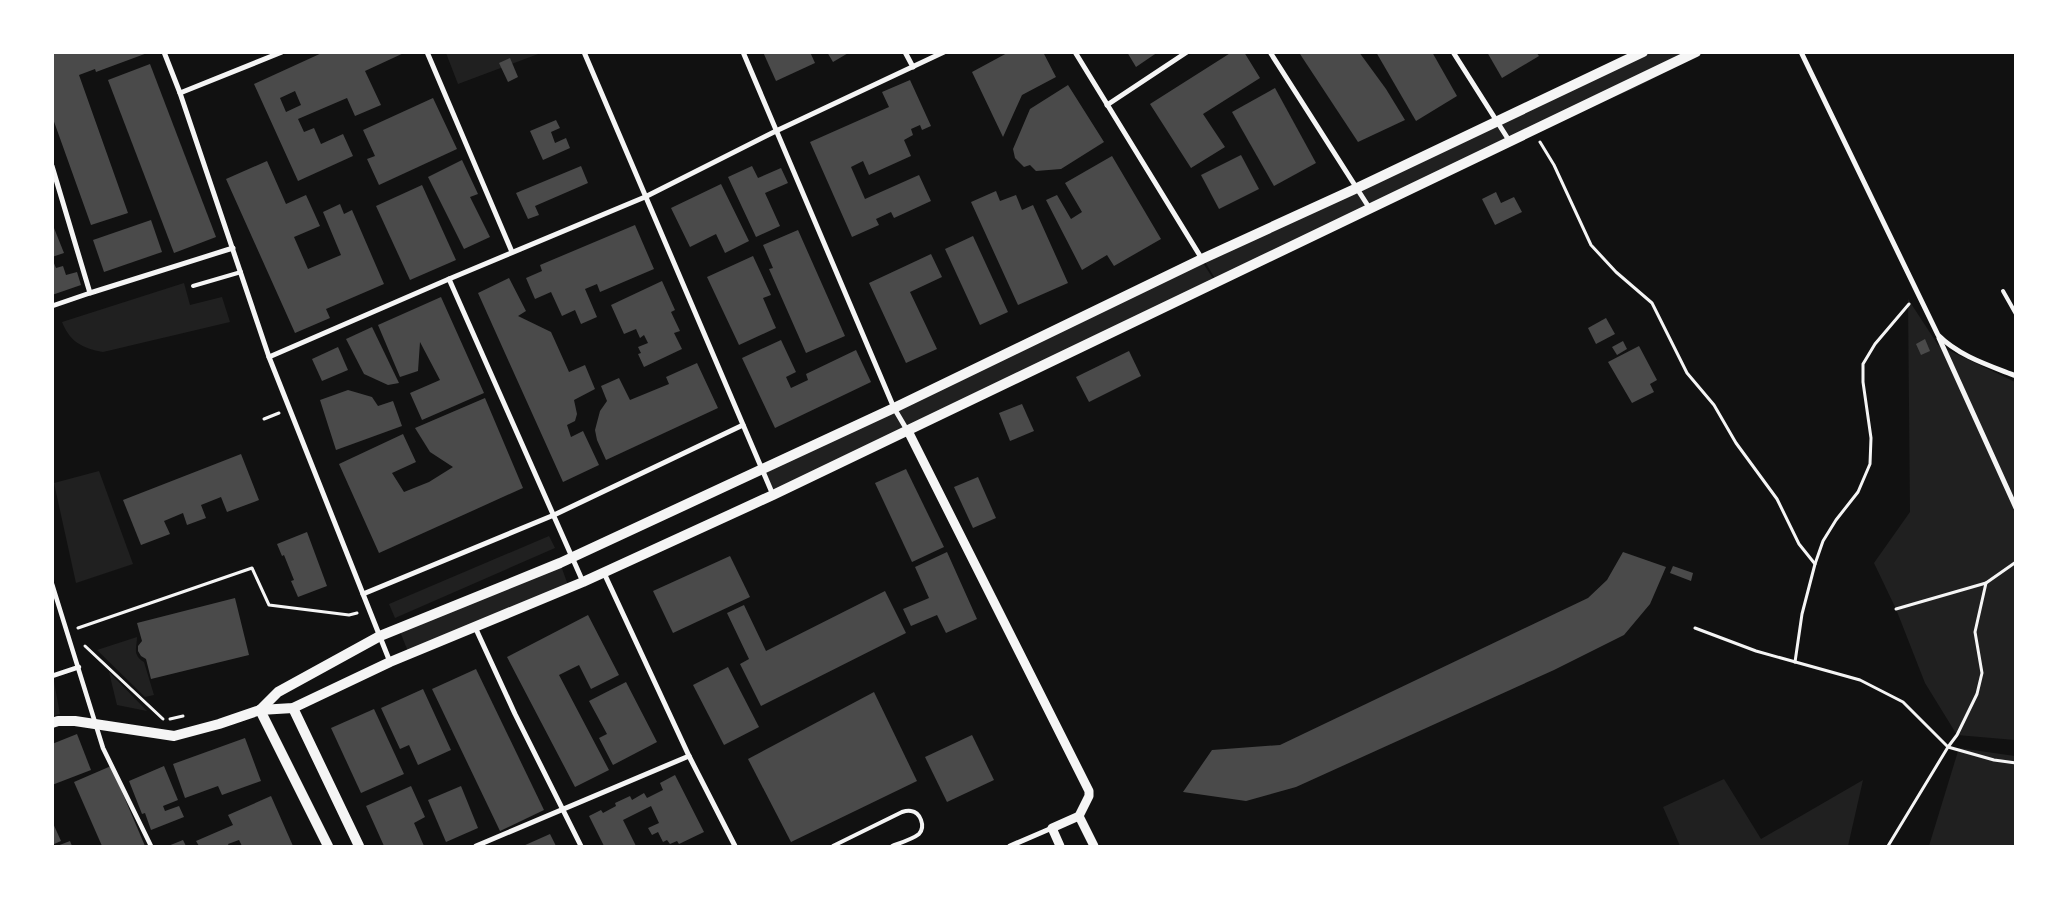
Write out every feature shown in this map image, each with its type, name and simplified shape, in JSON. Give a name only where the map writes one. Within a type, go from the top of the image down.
[{"type":"main road","points":[[52,723],[75,721],[150,733],[180,735],[260,710],[293,708],[390,662],[604,573],[773,495],[1696,52]]},
{"type":"main road","points":[[260,710],[278,692],[380,636],[573,556],[762,470],[1202,259],[1496,122],[1635,54]]},
{"type":"main road","points":[[293,708],[359,846]]},
{"type":"main road","points":[[260,710],[328,846]]},
{"type":"street","points":[[164,52],[180,93],[269,357],[390,662]]},
{"type":"street","points":[[180,93],[282,52]]},
{"type":"street","points":[[427,52],[512,252]]},
{"type":"street","points":[[584,52],[773,495]]},
{"type":"street","points":[[743,52],[894,408],[908,431],[1089,791],[1089,796],[1079,816],[1010,846]]},
{"type":"street","points":[[904,52],[914,67]]},
{"type":"street","points":[[269,357],[512,252],[646,197],[776,131],[944,52]]},
{"type":"street","points":[[1075,52],[1202,259]]},
{"type":"street","points":[[1107,105],[1187,52]]},
{"type":"street","points":[[1270,52],[1370,209]]},
{"type":"street","points":[[1453,52],[1510,142]]},
{"type":"street","points":[[1801,52],[1938,335],[2016,508]]},
{"type":"street","points":[[52,166],[90,293]]},
{"type":"street","points":[[52,306],[233,248]]},
{"type":"street","points":[[449,279],[583,582]]},
{"type":"street","points":[[1938,335],[1949,346],[1962,354],[2016,376]]},
{"type":"street","points":[[363,594],[554,515],[743,425]]},
{"type":"street","points":[[604,573],[689,756],[735,846]]},
{"type":"street","points":[[52,584],[103,748],[151,846]]},
{"type":"street","points":[[475,627],[515,714],[581,846]]},
{"type":"street","points":[[52,676],[79,667]]},
{"type":"street","points":[[476,846],[689,756]]},
{"type":"street","points":[[1079,816],[1094,846]]},
{"type":"street","points":[[1052,828],[1060,846]]},
{"type":"lane","points":[[193,286],[241,272]]},
{"type":"lane","points":[[2004,291],[2016,314]]},
{"type":"lane","points":[[834,846],[902,812],[912,811],[917,814],[922,821],[922,828],[919,834],[892,846]]},
{"type":"path","points":[[1534,131],[1554,165],[1591,245],[1616,272],[1652,302],[1687,372],[1714,405],[1736,443],[1777,499],[1799,544],[1815,564]]},
{"type":"path","points":[[1796,662],[1802,614],[1815,564],[1823,542],[1836,520],[1858,492],[1870,464],[1871,438],[1863,382],[1863,364],[1875,344],[1918,293]]},
{"type":"path","points":[[1896,609],[1986,583],[2016,562]]},
{"type":"path","points":[[180,735],[68,631],[252,568],[268,605],[348,615]]},
{"type":"path","points":[[1888,846],[1957,735],[1978,694],[1982,673],[1975,632],[1986,583]]},
{"type":"path","points":[[1695,628],[1756,651],[1860,680],[1903,702],[1948,747],[1994,760],[2016,763]]},
{"type":"shaded area","points":[[446,53],[541,53],[458,84]]},
{"type":"shaded area","points":[[1631,53],[1703,53],[1633,89],[1510,141],[1498,121]]},
{"type":"shaded area","points":[[1496,123],[1507,142],[1370,208],[1359,189]]},
{"type":"shaded area","points":[[1357,191],[1368,209],[1217,282],[1204,260]]},
{"type":"shaded area","points":[[1201,260],[1216,283],[909,430],[896,408]]},
{"type":"shaded area","points":[[184,283],[190,305],[222,297],[230,322],[103,352],[78,343],[69,335],[62,322]]},
{"type":"shaded area","points":[[1908,299],[1938,345],[2015,382],[2015,740],[1957,735],[1925,683],[1896,609],[1874,563],[1910,512]]},
{"type":"shaded area","points":[[893,409],[907,431],[774,493],[763,470]]},
{"type":"shaded area","points":[[99,471],[133,564],[76,583],[54,483]]},
{"type":"shaded area","points":[[549,536],[555,548],[395,618],[389,604]]},
{"type":"shaded area","points":[[560,563],[569,588],[409,654],[399,629]]},
{"type":"shaded area","points":[[137,637],[137,654],[144,662],[154,695],[145,697],[97,650]]},
{"type":"shaded area","points":[[52,671],[60,714],[53,716],[52,716]]},
{"type":"shaded area","points":[[109,672],[147,711],[117,705]]},
{"type":"shaded area","points":[[1959,748],[2015,756],[2015,846],[1929,846]]},
{"type":"shaded area","points":[[1724,779],[1761,839],[1863,780],[1848,846],[1680,846],[1663,807]]},
{"type":"building","points":[[52,52],[150,52],[96,72],[95,69],[79,75],[128,213],[91,225],[52,116]]},
{"type":"building","points":[[324,52],[406,52],[365,71],[381,105],[355,116],[347,98],[298,119],[304,132],[314,128],[321,144],[343,134],[353,156],[298,181],[254,84]],"holes":[[[295,91],[301,105],[286,112],[280,98]]]},
{"type":"building","points":[[763,52],[810,52],[815,63],[776,81]]},
{"type":"building","points":[[827,52],[850,52],[833,62]]},
{"type":"building","points":[[1009,52],[1043,52],[1056,77],[1022,95],[1003,137],[972,72]]},
{"type":"building","points":[[1127,52],[1158,52],[1136,67]]},
{"type":"building","points":[[1232,52],[1244,52],[1260,78],[1203,114],[1225,147],[1191,168],[1150,104]]},
{"type":"building","points":[[1303,52],[1359,52],[1386,89],[1405,120],[1358,142],[1300,54]]},
{"type":"building","points":[[1376,52],[1432,52],[1457,96],[1416,121]]},
{"type":"building","points":[[1487,52],[1536,52],[1539,56],[1502,78]]},
{"type":"building","points":[[510,58],[518,77],[508,82],[499,63]]},
{"type":"building","points":[[150,64],[216,237],[174,253],[108,80]]},
{"type":"building","points":[[910,80],[931,126],[922,130],[920,125],[911,129],[913,135],[904,140],[911,156],[869,175],[863,161],[851,167],[865,199],[919,175],[931,201],[894,218],[891,212],[876,219],[879,225],[852,237],[810,142],[889,107],[882,92]]},
{"type":"building","points":[[1068,85],[1104,142],[1061,169],[1036,171],[1030,165],[1024,167],[1015,158],[1013,149],[1030,109]]},
{"type":"building","points":[[1275,88],[1316,163],[1274,186],[1232,112]]},
{"type":"building","points":[[433,98],[457,149],[379,185],[367,159],[375,156],[363,130]]},
{"type":"building","points":[[556,120],[560,128],[551,132],[555,143],[566,138],[570,148],[543,160],[530,131]]},
{"type":"building","points":[[1241,155],[1259,189],[1219,209],[1201,175]]},
{"type":"building","points":[[1112,156],[1161,239],[1114,266],[1107,255],[1082,270],[1046,200],[1057,195],[1071,219],[1082,212],[1065,183]]},
{"type":"building","points":[[462,160],[478,194],[470,197],[490,237],[464,249],[428,177]]},
{"type":"building","points":[[267,161],[286,204],[306,195],[320,226],[294,237],[308,269],[341,255],[323,212],[340,204],[344,214],[352,210],[384,284],[326,309],[330,318],[295,333],[226,179]]},
{"type":"building","points":[[581,166],[588,183],[535,206],[539,215],[528,219],[516,193]]},
{"type":"building","points":[[752,166],[758,178],[781,168],[788,183],[765,193],[780,226],[756,237],[728,177]]},
{"type":"building","points":[[721,184],[749,241],[725,253],[716,234],[690,247],[671,208]]},
{"type":"building","points":[[422,185],[456,260],[410,280],[376,206]]},
{"type":"building","points":[[996,191],[1000,201],[1016,195],[1022,210],[1033,205],[1068,283],[1018,305],[971,202]]},
{"type":"building","points":[[1496,192],[1501,203],[1514,197],[1522,212],[1495,225],[1482,199]]},
{"type":"building","points":[[151,220],[162,252],[104,272],[93,240]]},
{"type":"building","points":[[52,223],[64,253],[52,257]]},
{"type":"building","points":[[635,225],[654,269],[600,292],[597,284],[585,289],[597,317],[581,324],[575,310],[562,316],[551,292],[535,299],[526,278],[542,271],[540,265]]},
{"type":"building","points":[[798,230],[845,336],[806,353],[769,269],[773,268],[763,245]]},
{"type":"building","points":[[973,236],[1008,312],[980,325],[945,249]]},
{"type":"building","points":[[931,254],[942,277],[910,292],[937,349],[906,363],[869,283]]},
{"type":"building","points":[[753,256],[771,295],[763,298],[776,328],[739,345],[707,277]]},
{"type":"building","points":[[53,261],[56,268],[63,266],[66,275],[77,272],[81,285],[52,295]]},
{"type":"building","points":[[509,278],[526,311],[518,316],[551,332],[569,372],[585,365],[595,389],[574,400],[577,414],[575,421],[567,425],[571,437],[583,431],[599,465],[563,482],[478,293]]},
{"type":"building","points":[[662,281],[675,310],[671,312],[680,331],[674,333],[682,349],[644,367],[638,354],[641,353],[638,347],[648,343],[644,335],[640,338],[636,329],[624,334],[611,305]]},
{"type":"building","points":[[441,297],[484,393],[422,420],[410,393],[440,380],[420,342],[418,371],[400,377],[378,325]]},
{"type":"building","points":[[1606,318],[1615,334],[1596,344],[1588,328]]},
{"type":"building","points":[[372,327],[399,383],[388,385],[364,374],[346,339]]},
{"type":"building","points":[[1925,339],[1930,351],[1921,355],[1916,344]]},
{"type":"building","points":[[781,340],[796,372],[786,377],[791,388],[808,380],[806,374],[856,350],[871,382],[775,428],[742,358]]},
{"type":"building","points":[[1623,341],[1627,349],[1617,355],[1612,347]]},
{"type":"building","points":[[1639,346],[1657,380],[1650,384],[1654,392],[1632,403],[1608,362]]},
{"type":"building","points":[[338,347],[348,370],[322,381],[312,359]]},
{"type":"building","points":[[1129,351],[1141,376],[1089,402],[1076,377]]},
{"type":"building","points":[[697,363],[718,408],[606,460],[597,440],[595,430],[600,411],[607,401],[601,386],[619,378],[630,400],[669,384],[666,377]]},
{"type":"building","points":[[348,390],[372,397],[378,406],[393,401],[402,426],[336,450],[320,400]]},
{"type":"building","points":[[485,398],[523,488],[379,553],[339,464],[403,434],[416,462],[392,473],[404,492],[429,482],[453,467],[430,452],[415,428]]},
{"type":"building","points":[[1022,404],[1034,431],[1010,441],[999,413]]},
{"type":"building","points":[[241,454],[259,500],[227,512],[221,497],[201,505],[206,518],[187,525],[183,513],[164,521],[170,534],[141,545],[123,500]]},
{"type":"building","points":[[906,469],[944,547],[912,562],[875,483]]},
{"type":"building","points":[[978,477],[996,518],[973,528],[954,487]]},
{"type":"building","points":[[307,532],[327,586],[298,597],[291,581],[294,580],[284,555],[282,556],[277,544]]},
{"type":"building","points":[[947,552],[977,619],[946,633],[937,615],[911,626],[903,609],[929,598],[915,567]]},
{"type":"building","points":[[1623,552],[1666,567],[1650,604],[1624,635],[1554,670],[1296,787],[1246,801],[1183,792],[1212,750],[1280,745],[1588,598],[1607,580]]},
{"type":"building","points":[[730,556],[750,597],[673,633],[653,591]]},
{"type":"building","points":[[1673,566],[1693,573],[1691,581],[1670,573]]},
{"type":"building","points":[[885,591],[906,633],[761,706],[740,664],[749,659],[727,613],[744,605],[766,651]]},
{"type":"building","points":[[235,598],[249,655],[151,679],[146,659],[138,651],[138,646],[142,641],[137,623]]},
{"type":"building","points":[[588,615],[619,675],[591,689],[579,665],[559,675],[609,770],[575,787],[507,657]]},
{"type":"building","points":[[728,667],[759,727],[724,745],[693,685]]},
{"type":"building","points":[[476,669],[544,810],[500,831],[432,689]]},
{"type":"building","points":[[626,682],[657,742],[613,765],[599,738],[607,734],[589,701]]},
{"type":"building","points":[[423,689],[451,750],[418,765],[409,745],[400,749],[381,708]]},
{"type":"building","points":[[874,692],[917,781],[791,842],[748,759]]},
{"type":"building","points":[[374,709],[404,774],[361,793],[331,728]]},
{"type":"building","points":[[77,734],[91,770],[52,785],[52,744]]},
{"type":"building","points":[[972,735],[994,780],[947,802],[925,757]]},
{"type":"building","points":[[245,738],[261,781],[222,795],[218,786],[185,798],[173,764]]},
{"type":"building","points":[[111,766],[145,846],[102,846],[74,782]]},
{"type":"building","points":[[164,766],[178,800],[163,806],[165,811],[179,806],[184,817],[151,830],[145,813],[142,814],[129,781]]},
{"type":"building","points":[[675,775],[704,832],[679,844],[677,841],[670,844],[667,840],[663,842],[658,832],[652,835],[648,828],[659,823],[651,806],[623,820],[636,846],[604,846],[589,816],[601,810],[603,813],[616,806],[615,803],[630,796],[632,800],[644,793],[647,798],[663,790],[660,783]]},
{"type":"building","points":[[411,786],[425,817],[414,823],[424,846],[384,846],[366,806]]},
{"type":"building","points":[[461,786],[478,828],[446,842],[428,800]]},
{"type":"building","points":[[271,796],[293,846],[242,846],[239,840],[228,844],[229,846],[199,846],[196,841],[233,825],[228,815]]},
{"type":"building","points":[[52,821],[61,841],[52,845]]},
{"type":"building","points":[[550,834],[556,846],[523,846]]},
{"type":"building","points":[[183,840],[186,846],[168,846]]},
{"type":"building","points":[[70,841],[72,846],[57,846]]}]
